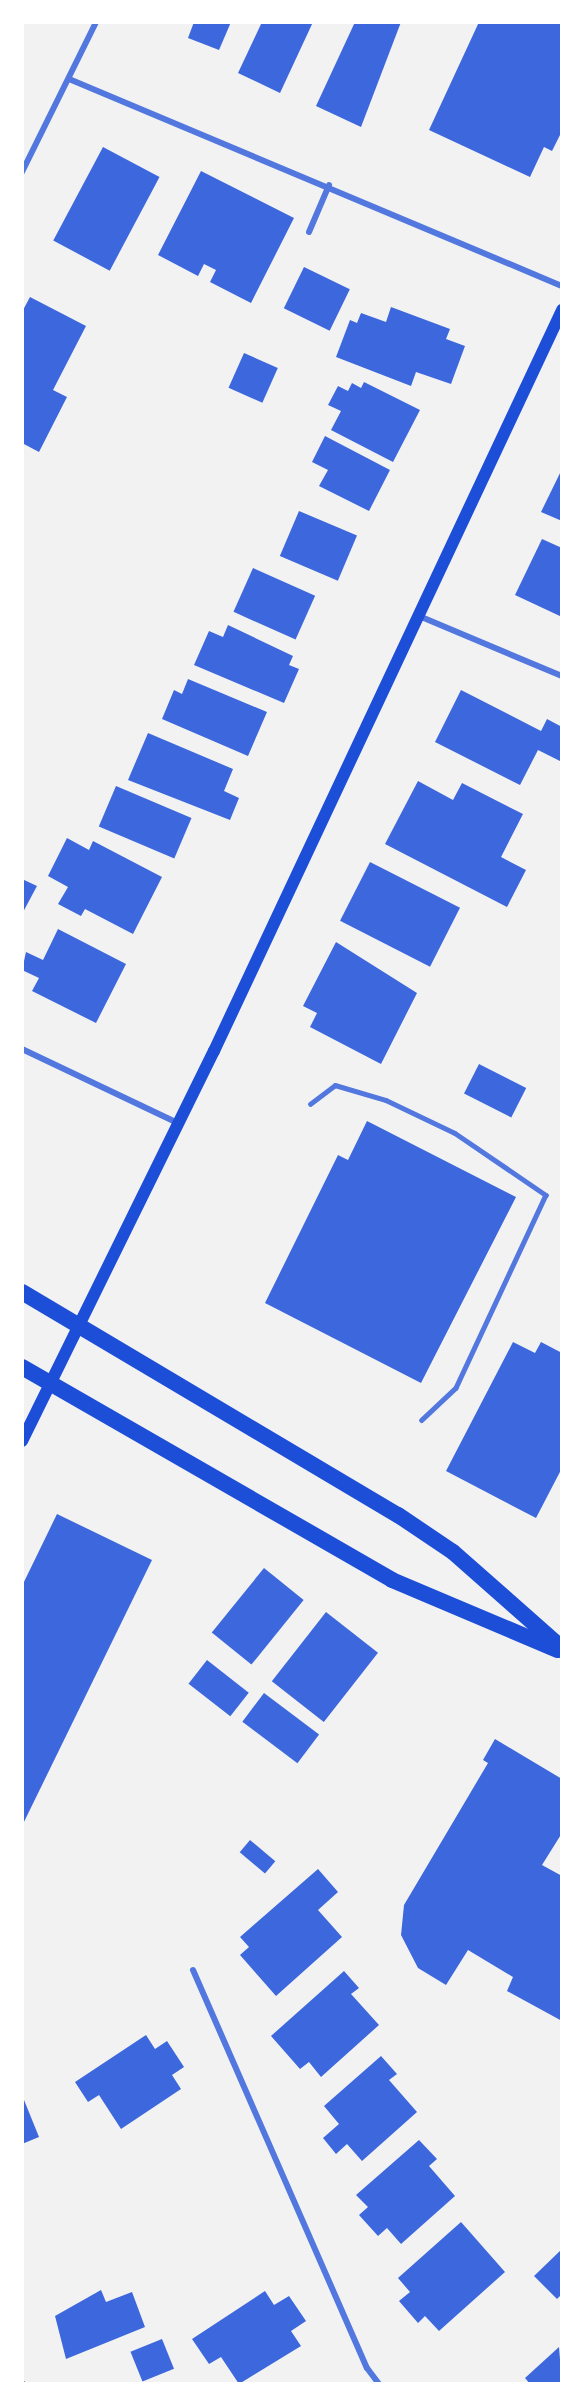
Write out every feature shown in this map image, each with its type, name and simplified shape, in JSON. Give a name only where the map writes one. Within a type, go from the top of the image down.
[{"type":"highway","points":[[22,1292],[398,1515],[453,1552],[561,1650]]},
{"type":"highway","points":[[22,1367],[392,1580],[561,1650]]},
{"type":"main road","points":[[22,1441],[53,1385],[79,1324],[178,1123],[419,616],[561,310]]},
{"type":"street","points":[[22,172],[96,22]]},
{"type":"street","points":[[69,79],[329,185],[561,286]]},
{"type":"street","points":[[309,232],[329,185]]},
{"type":"street","points":[[419,616],[561,676]]},
{"type":"street","points":[[22,1049],[178,1123]]},
{"type":"street","points":[[193,1970],[367,2368],[379,2384]]},
{"type":"lane","points":[[310,1104],[335,1084],[386,1100],[455,1133],[546,1195],[456,1388],[422,1420]]},
{"type":"building","points":[[194,22],[231,22],[219,50],[188,38]]},
{"type":"building","points":[[262,22],[313,22],[280,93],[238,73]]},
{"type":"building","points":[[355,22],[401,22],[361,127],[316,106]]},
{"type":"building","points":[[479,22],[562,22],[562,131],[552,151],[544,147],[530,177],[429,130]]},
{"type":"building","points":[[103,147],[160,177],[110,271],[53,241]]},
{"type":"building","points":[[201,171],[294,218],[251,303],[210,282],[216,270],[204,264],[198,276],[158,255]]},
{"type":"building","points":[[304,267],[350,289],[330,331],[284,308]]},
{"type":"building","points":[[30,297],[86,326],[53,390],[67,397],[39,452],[22,443],[22,312]]},
{"type":"building","points":[[391,307],[450,329],[446,339],[465,346],[451,384],[416,372],[411,386],[336,357],[350,320],[357,323],[361,313],[386,322]]},
{"type":"building","points":[[244,353],[278,368],[262,403],[229,388]]},
{"type":"building","points":[[364,382],[420,410],[393,462],[331,430],[341,411],[328,405],[338,386],[348,391],[352,383],[361,388]]},
{"type":"building","points":[[325,436],[390,470],[369,511],[319,486],[328,470],[312,462]]},
{"type":"building","points":[[562,469],[562,521],[541,512]]},
{"type":"building","points":[[299,511],[357,536],[338,581],[280,556]]},
{"type":"building","points":[[542,539],[562,548],[562,617],[515,595]]},
{"type":"building","points":[[253,568],[315,596],[296,640],[233,612]]},
{"type":"building","points":[[228,625],[293,656],[289,665],[299,669],[284,703],[194,665],[209,631],[223,637]]},
{"type":"building","points":[[188,679],[267,712],[248,756],[162,719],[174,690],[182,694]]},
{"type":"building","points":[[461,690],[541,731],[547,719],[562,727],[562,762],[538,750],[520,785],[435,742]]},
{"type":"building","points":[[148,733],[233,769],[224,791],[239,798],[230,820],[128,780]]},
{"type":"building","points":[[418,781],[453,800],[462,783],[523,814],[501,857],[526,870],[507,907],[385,844]]},
{"type":"building","points":[[116,786],[191,818],[174,859],[99,827]]},
{"type":"building","points":[[67,838],[89,850],[93,841],[162,877],[133,934],[85,909],[81,916],[58,904],[68,887],[48,876]]},
{"type":"building","points":[[370,862],[460,908],[430,967],[340,921]]},
{"type":"building","points":[[22,879],[37,886],[22,914]]},
{"type":"building","points":[[58,929],[126,964],[96,1023],[32,991],[39,978],[22,970],[26,952],[43,960]]},
{"type":"building","points":[[336,942],[417,993],[381,1064],[310,1027],[317,1013],[303,1006]]},
{"type":"building","points":[[479,1064],[526,1088],[511,1117],[464,1093]]},
{"type":"building","points":[[367,1121],[516,1197],[421,1383],[265,1303],[338,1155],[348,1160]]},
{"type":"building","points":[[513,1342],[535,1353],[541,1342],[562,1353],[562,1468],[536,1518],[446,1471]]},
{"type":"building","points":[[57,1514],[152,1560],[22,1826],[22,1586]]},
{"type":"building","points":[[264,1568],[304,1600],[251,1665],[212,1633]]},
{"type":"building","points":[[326,1612],[378,1653],[324,1722],[272,1681]]},
{"type":"building","points":[[207,1660],[249,1693],[230,1716],[189,1684]]},
{"type":"building","points":[[264,1693],[319,1735],[297,1763],[242,1722]]},
{"type":"building","points":[[495,1739],[562,1779],[562,1833],[542,1865],[562,1876],[562,2021],[507,1991],[513,1977],[468,1950],[446,1985],[418,1968],[401,1935],[404,1905],[488,1763],[483,1760]]},
{"type":"building","points":[[250,1840],[275,1861],[265,1873],[240,1852]]},
{"type":"building","points":[[318,1869],[338,1892],[318,1910],[342,1937],[276,1996],[240,1955],[249,1947],[240,1937]]},
{"type":"building","points":[[344,1971],[359,1988],[351,1994],[379,2025],[321,2077],[309,2062],[300,2069],[271,2036]]},
{"type":"building","points":[[146,2035],[155,2049],[167,2041],[184,2067],[172,2075],[181,2089],[121,2129],[99,2095],[88,2102],[75,2082]]},
{"type":"building","points":[[381,2056],[397,2074],[389,2080],[417,2112],[362,2161],[347,2144],[336,2154],[323,2138],[339,2124],[324,2106]]},
{"type":"building","points":[[22,2095],[39,2137],[22,2144]]},
{"type":"building","points":[[419,2140],[437,2159],[429,2166],[455,2196],[401,2244],[387,2228],[378,2236],[359,2215],[368,2207],[356,2195]]},
{"type":"building","points":[[461,2222],[505,2272],[439,2331],[425,2316],[418,2323],[399,2301],[410,2292],[398,2278]]},
{"type":"building","points":[[562,2249],[562,2294],[557,2299],[534,2276]]},
{"type":"building","points":[[101,2290],[106,2302],[132,2292],[145,2327],[66,2359],[55,2316]]},
{"type":"building","points":[[265,2291],[274,2305],[289,2296],[306,2321],[291,2331],[301,2346],[239,2384],[221,2357],[209,2364],[192,2339]]},
{"type":"building","points":[[162,2339],[174,2369],[142,2381],[130,2352]]},
{"type":"building","points":[[559,2347],[562,2384],[530,2384],[525,2378]]}]
